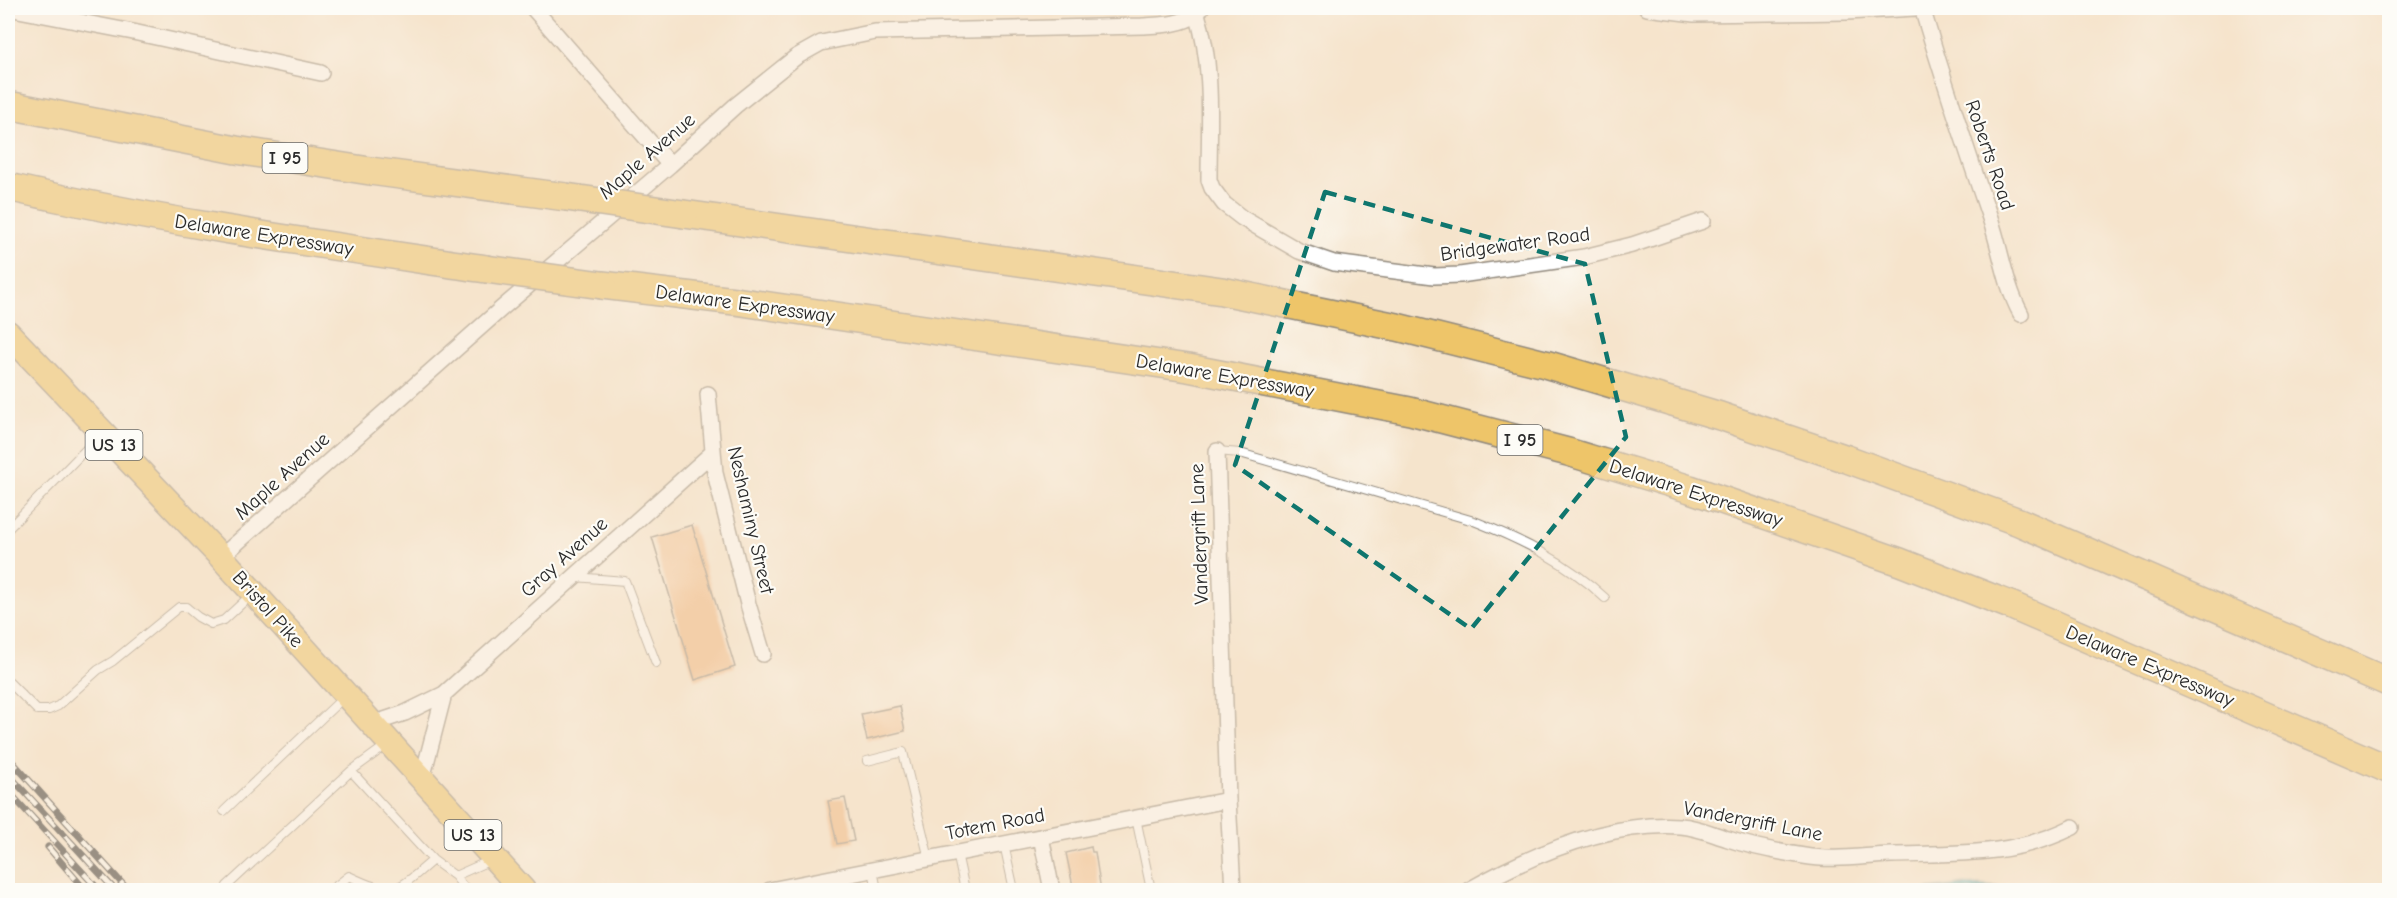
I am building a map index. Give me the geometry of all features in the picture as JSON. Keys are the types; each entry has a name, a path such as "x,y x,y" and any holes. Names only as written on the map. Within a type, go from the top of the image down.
{"highway":[{"name":"I 95","path":"8,105 236,150 393,175 566,197 1222,291 1385,324 1545,364 1720,416 1847,459 2019,522 2390,683"},
{"name":"Delaware Expressway","path":"8,187 92,206 218,229 1188,368 1410,411 1568,452 1690,489 1900,562 2010,605 2390,770"}],"main road":[{"name":"Bristol Pike","path":"8,333 221,557 523,891"}],"street":[{"path":"8,8 134,32 321,73"},
{"path":"533,8 670,165"},
{"path":"1647,8 1694,14 1847,12 1915,8"},
{"name":"Roberts Road","path":"1922,8 1953,111 1991,221 2012,295 2021,314"},
{"name":"Maple Avenue","path":"221,557 501,309 771,76 820,43 875,33 1142,26 1190,19 1199,10"},
{"name":"Bridgewater Road","path":"1199,10 1208,67 1209,180 1212,189 1224,204 1242,218 1299,251 1334,263 1361,268 1434,276 1460,275 1584,257 1632,245 1703,220"},
{"name":"Neshaminy Street","path":"708,394 715,473 763,654"},
{"name":"Vandergrift Lane","path":"1217,452 1233,891"},
{"name":"Gray Avenue","path":"372,724 405,714 444,694 712,453"},
{"path":"422,779 444,694"},
{"name":"Totem Road","path":"770,891 1228,800"},
{"name":"Vandergrift Lane","path":"1469,891 1538,856 1580,840 1601,834 1656,826 1698,828 1728,839 1806,856 1843,859 1987,852 2049,839 2073,827"},
{"path":"1041,837 1052,891"}],"lane":[{"path":"8,529 102,432"},
{"name":"Vandergrift Lane","path":"1217,452 1240,453 1474,520 1510,535 1565,565 1605,598"},
{"path":"574,577 625,580 656,663"},
{"path":"8,681 37,710 49,710 58,706 98,670 113,661 179,607 186,607 211,624 224,620 253,592"},
{"path":"224,810 346,695"},
{"path":"227,886 351,771 389,743"},
{"path":"867,761 903,752 929,859"},
{"path":"351,771 433,860 455,876 466,891"},
{"path":"1136,818 1151,891"},
{"path":"1004,844 1014,891"},
{"path":"957,853 965,891"},
{"path":"455,876 494,859"},
{"path":"331,891 349,876 376,890 398,890 433,860"},
{"path":"873,870 877,891"}],"highlighted area":[{"path":"1325,192 1585,264 1626,437 1471,629 1235,465"}],"water":[{"path":"1964,885 2039,890 1923,890"}],"building":[{"path":"692,525 735,667 695,680 652,537"},
{"path":"900,706 905,731 867,740 861,714"},
{"path":"845,798 854,841 837,844 828,801"},
{"path":"1091,847 1092,852 1095,852 1101,891 1074,891 1066,853"}],"railway":[{"path":"8,757 128,890"},
{"path":"8,774 115,890"},
{"path":"8,791 99,890"},
{"path":"48,847 85,890"}]}
